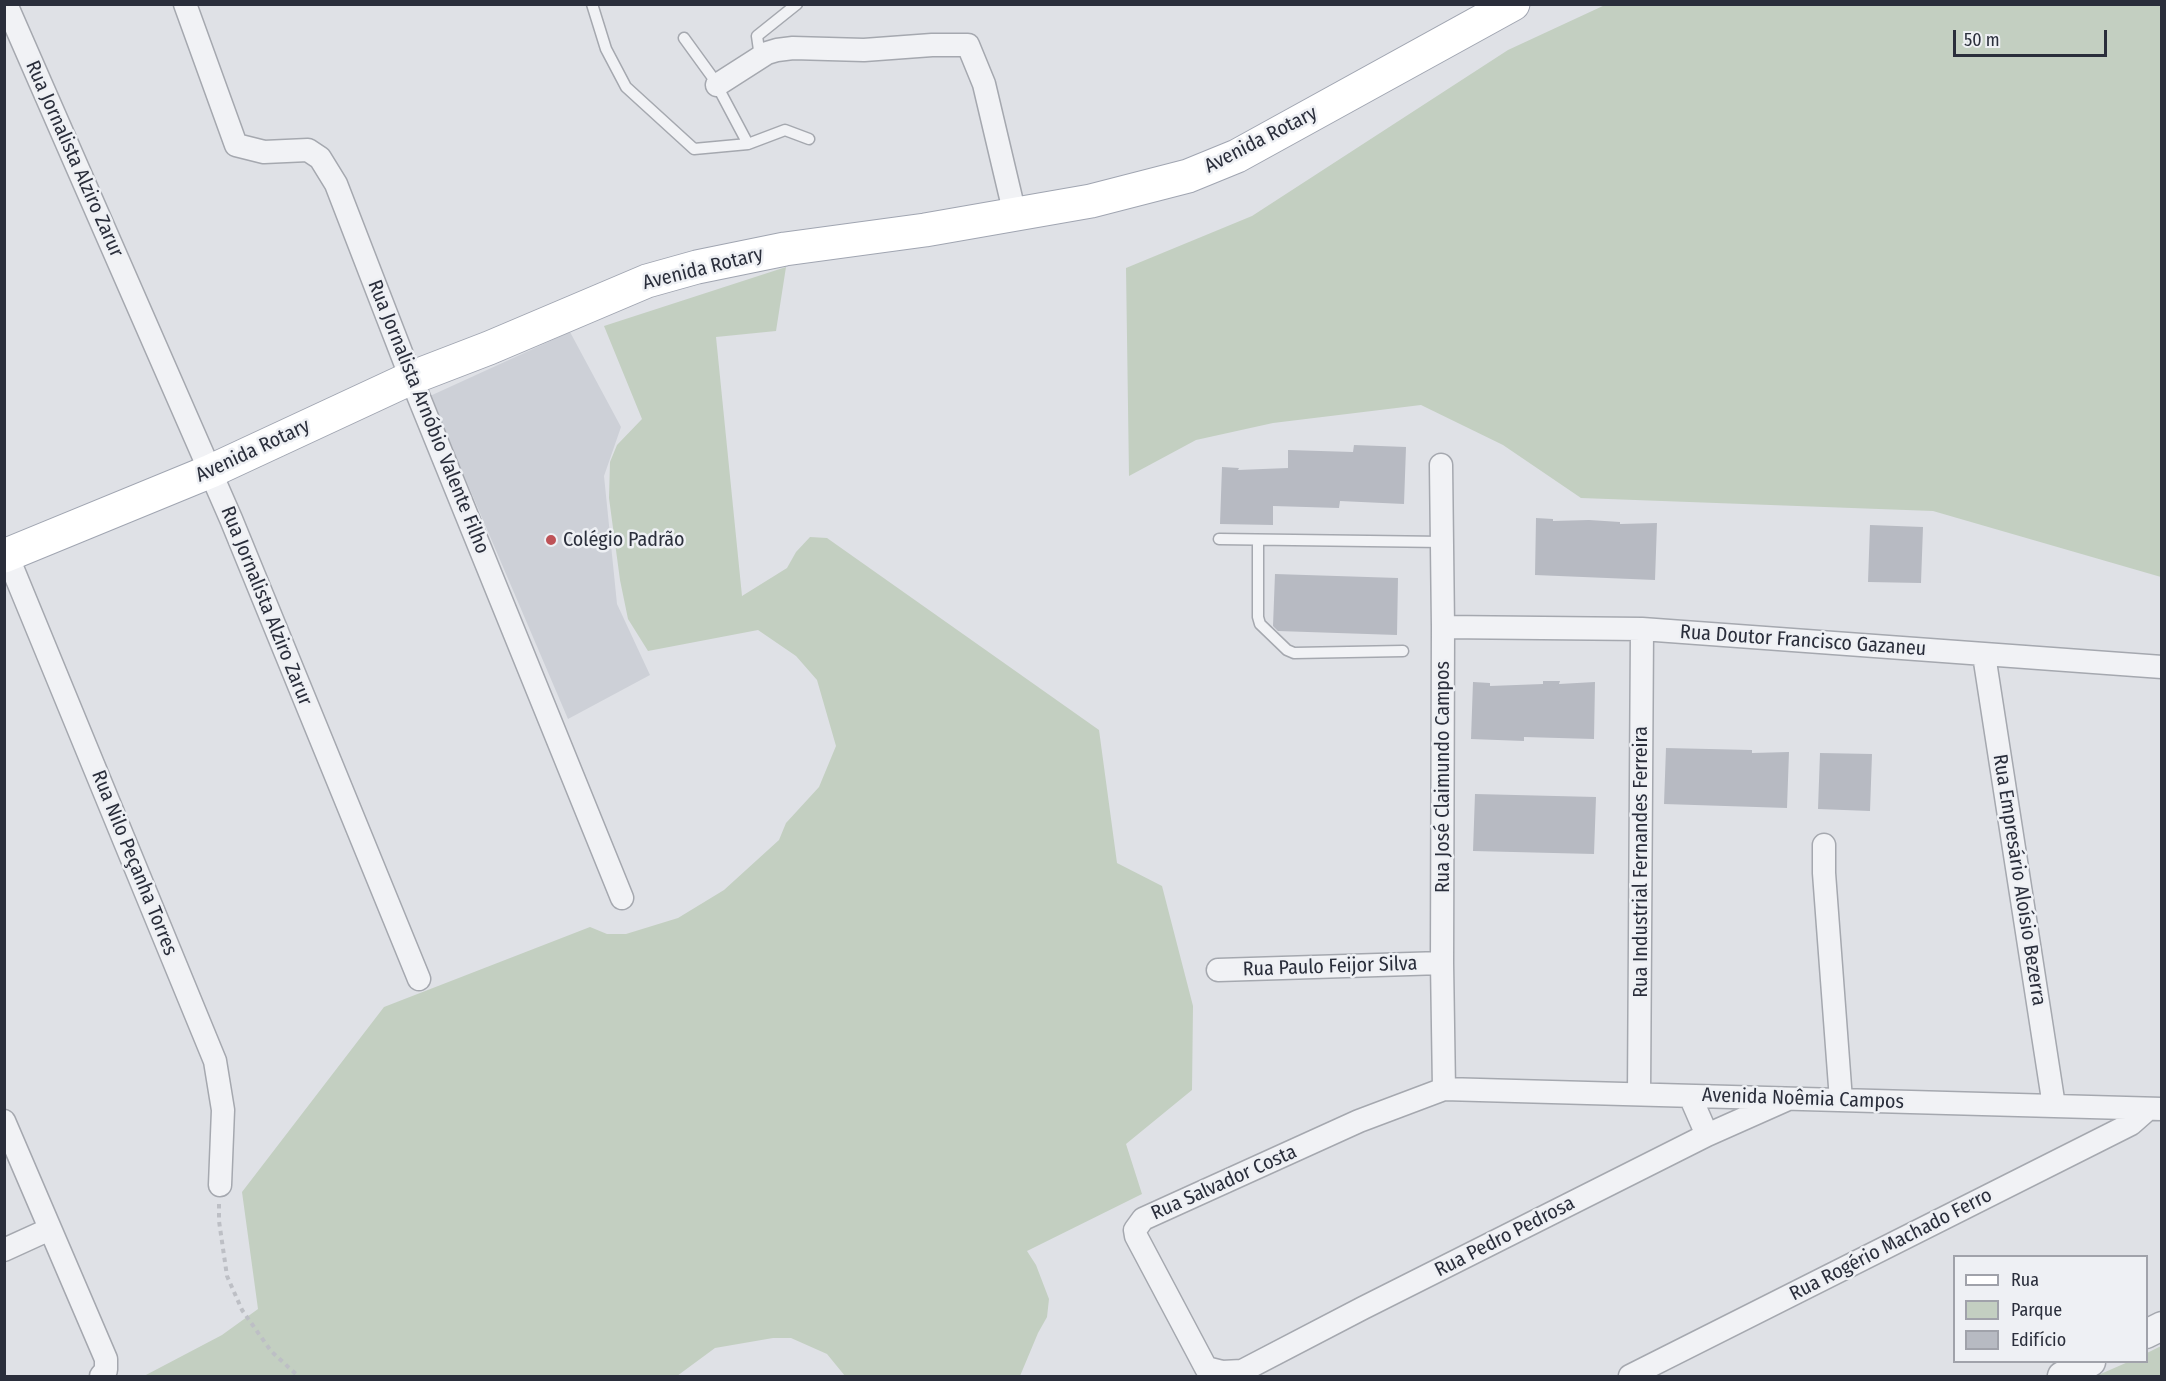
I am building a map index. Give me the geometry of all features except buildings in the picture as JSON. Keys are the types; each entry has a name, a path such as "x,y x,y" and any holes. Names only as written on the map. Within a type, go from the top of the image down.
{"main road":[{"path":"1419,55 1482,4"},
{"path":"1419,55 1513,4"},
{"name":"Avenida Rotary","path":"5,554 210,471 411,378 489,348 647,281 696,267 785,249 1015,215 1126,192 1188,176 1237,156 1419,55"}],"street":[{"name":"Rua Jornalista Alziro Zarur","path":"6,4 210,471 419,979"},
{"name":"Rua Jornalista Arnóbio Valente Filho","path":"186,5 236,145 264,152 308,150 320,158 336,184 411,378 622,898"},
{"path":"717,85 767,53 793,48 864,50 968,45 984,84 1015,215"},
{"name":"Rua José Claimundo Campos","path":"1441,465 1444,1089"},
{"name":"Rua Nilo Peçanha Torres","path":"5,554 215,1062 223,1110 220,1185"},
{"name":"Rua Doutor Francisco Gazaneu","path":"1443,627 1642,629 2162,667"},
{"name":"Rua Industrial Fernandes Ferreira","path":"1640,1094 1642,629"},
{"name":"Rua Empresário Aloísio Bezerra","path":"1984,655 2054,1106"},
{"path":"1824,845 1841,1100"},
{"name":"Rua Paulo Feijor Silva","path":"1218,970 1442,963"},
{"name":"Avenida Noêmia Campos","path":"1444,1089 2155,1109"},
{"name":"Rua Salvador Costa","path":"1222,1372 1206,1368 1136,1236 1138,1224 1143,1219 1359,1121 1444,1089"},
{"path":"1690,1096 1707,1135"},
{"name":"Rua Pedro Pedrosa","path":"1222,1372 1242,1371 1707,1135 1788,1099"},
{"name":"Rua Rogério Machado Ferro","path":"1630,1377 2130,1124 2155,1109"},
{"path":"4,1122 106,1359 103,1373"},
{"path":"4,1250 50,1229"},
{"path":"2148,1333 2162,1326"},
{"path":"2062,1377 2089,1363"}],"lane":[{"path":"592,4 606,49 626,87 694,149 748,144 785,130 809,139"},
{"path":"760,57 757,36 797,4"},
{"path":"684,38 717,85 748,144"},
{"path":"1219,539 1443,542"},
{"path":"1258,540 1258,617 1260,624 1287,650 1294,652 1403,651"}],"path":[{"path":"220,1185 219,1221 227,1276 242,1310 271,1351 298,1377"}],"shaded area":[{"name":"Colégio Padrão","path":"570,332 621,427 604,476 617,604 650,675 568,719 430,396"}],"green space":[{"path":"1605,5 2161,5 2161,577 1933,511 1581,498 1503,445 1421,405 1273,423 1196,440 1129,476 1126,268 1252,216 1508,50"},
{"path":"786,267 776,331 716,337 742,596 787,568 796,552 810,537 827,538 1099,730 1117,863 1162,886 1193,1006 1192,1090 1126,1144 1142,1194 1027,1251 1036,1265 1049,1299 1047,1317 1020,1376 845,1376 827,1354 791,1338 773,1338 715,1348 677,1376 144,1376 222,1335 258,1309 242,1192 384,1007 590,927 607,934 626,934 678,918 724,890 779,840 786,823 819,787 836,746 817,680 796,656 758,630 648,651 628,619 620,580 609,498 610,462 617,445 642,419 604,326"},
{"path":"2161,1346 2161,1376 2096,1376 2126,1363 2148,1363 2148,1352"}],"place":[{"name":"Colégio Padrão","path":"551,540"}]}
